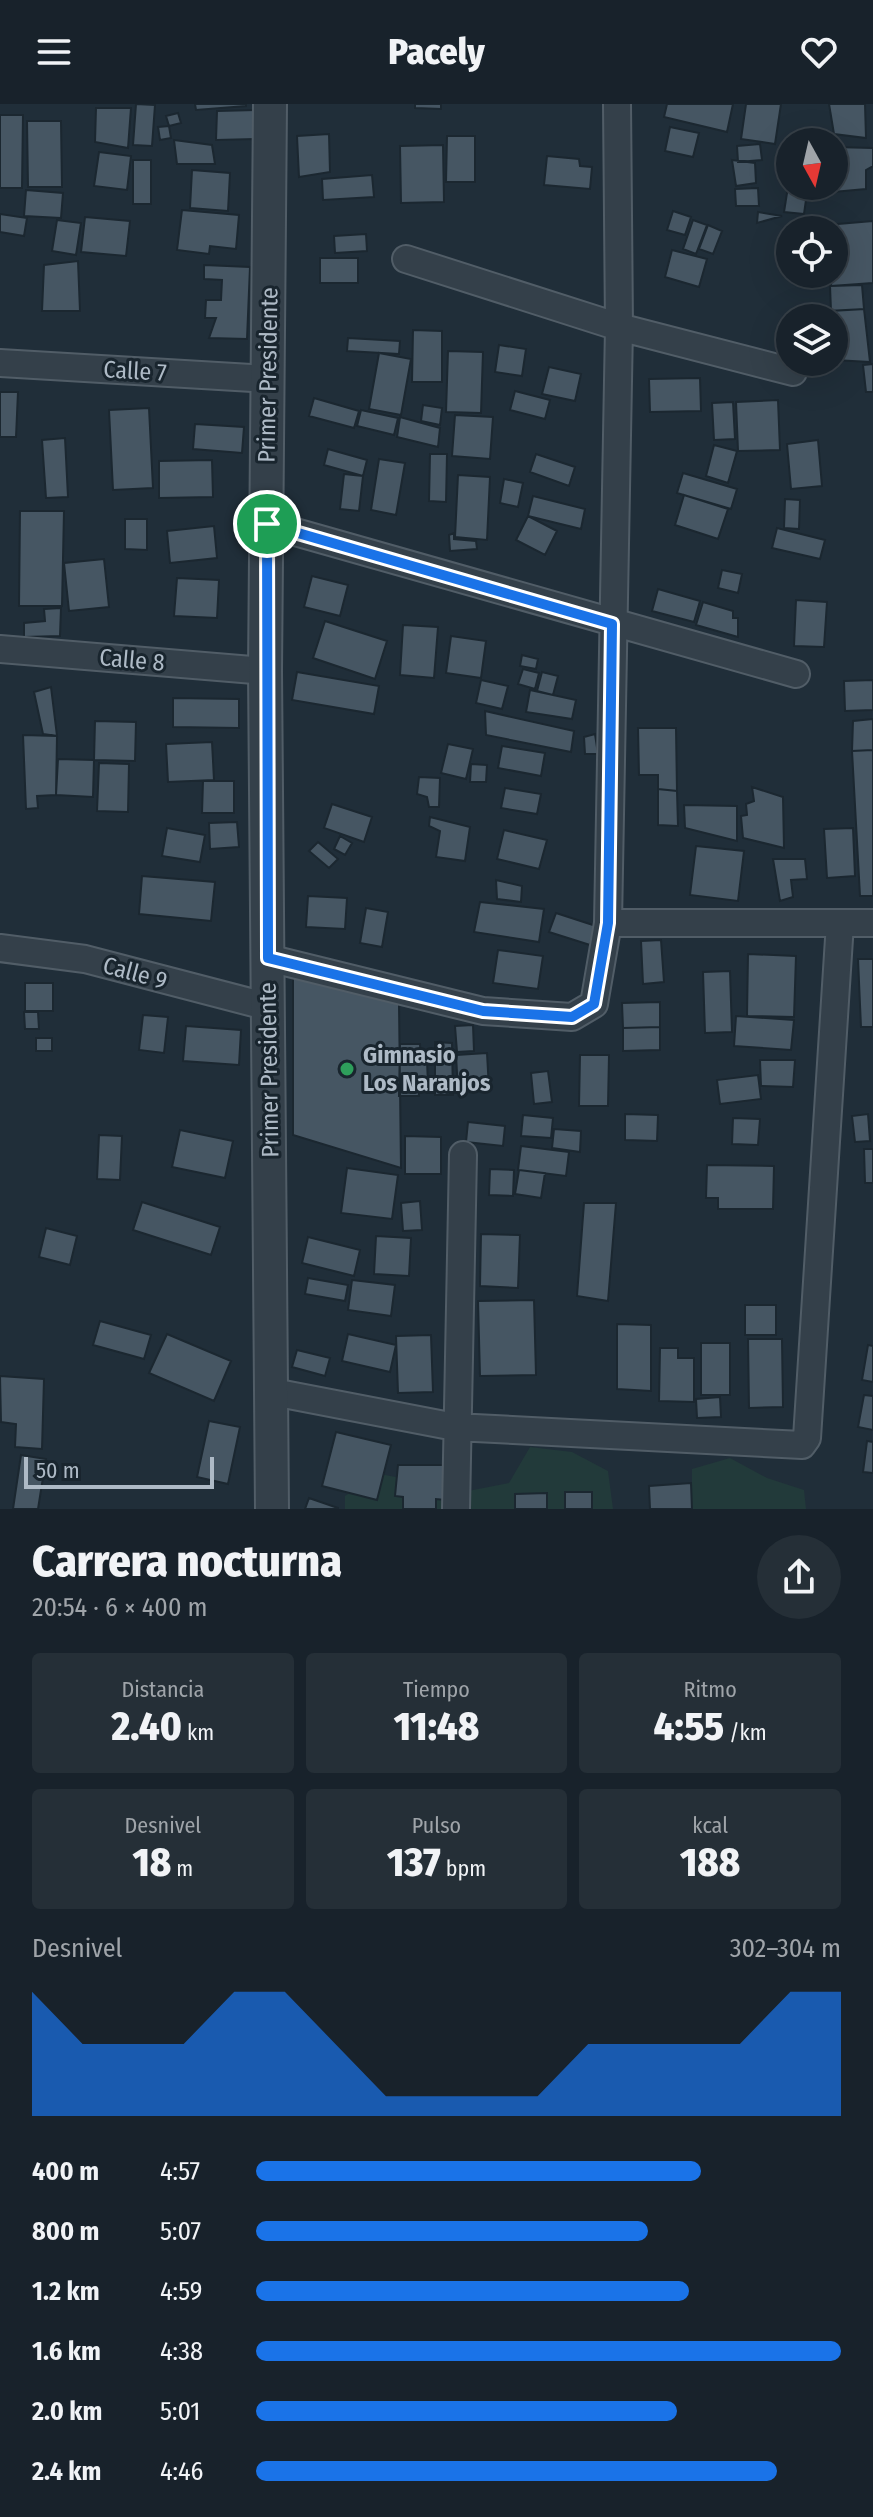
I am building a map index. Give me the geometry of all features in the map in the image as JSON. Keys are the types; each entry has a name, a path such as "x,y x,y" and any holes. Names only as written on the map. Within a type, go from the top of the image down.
{"street":[{"name":"Primer Presidente","path":"270,104 265,671 272,1509"},
{"path":"268,958 468,1008 572,1017 594,1004 608,923 619,327 617,104"},
{"path":"406,259 619,327 776,368"},
{"name":"Calle 7","path":"0,363 269,379"},
{"path":"267,524 796,674"},
{"name":"Calle 8","path":"0,649 265,671"},
{"path":"608,923 873,923"},
{"path":"273,1392 455,1427 793,1447 802,1445 807,1438 840,923"},
{"name":"Calle 9","path":"0,948 85,959 269,1007"},
{"path":"456,1509 455,1427 463,1155"}],"green space":[{"path":"530,1447 572,1452 608,1471 613,1509 345,1509 345,1496 380,1474 468,1491 509,1483"},
{"path":"730,1458 767,1478 804,1490 806,1509 692,1509 692,1469"}],"building":[{"path":"136,104 155,105 152,146 133,145"},
{"path":"195,104 246,104 246,106 196,110"},
{"path":"415,104 441,104 441,109 415,108"},
{"path":"667,104 733,104 727,132 664,117"},
{"path":"746,104 781,104 775,144 741,139"},
{"path":"829,104 865,104 866,138 848,136 848,128 833,128"},
{"path":"96,108 131,108 128,148 95,142"},
{"path":"260,110 259,139 216,140 217,111"},
{"path":"178,113 181,123 169,126 166,116"},
{"path":"0,115 23,115 22,188 0,188"},
{"path":"27,121 61,121 62,187 28,187"},
{"path":"169,126 171,138 160,140 158,127"},
{"path":"670,127 699,133 693,157 665,151"},
{"path":"329,134 330,172 299,177 297,136"},
{"path":"447,136 475,136 475,182 446,182"},
{"path":"174,140 212,145 215,164 177,164"},
{"path":"760,144 762,160 738,162 737,146"},
{"path":"443,145 444,202 401,203 400,146"},
{"path":"848,147 873,148 873,166 866,170 866,189 848,191"},
{"path":"99,152 131,156 127,190 94,186"},
{"path":"547,156 579,159 580,166 592,167 590,189 544,185"},
{"path":"133,160 151,160 151,204 133,204"},
{"path":"732,160 755,163 756,183 736,186"},
{"path":"192,170 230,173 228,211 190,208"},
{"path":"372,175 374,197 323,200 322,179"},
{"path":"758,188 759,206 736,206 735,189"},
{"path":"26,190 63,193 61,218 24,216"},
{"path":"786,200 806,200 804,214 784,212"},
{"path":"182,210 239,215 236,249 210,246 209,254 177,250"},
{"path":"673,211 691,217 685,235 667,230"},
{"path":"758,212 782,216 776,216 757,223"},
{"path":"0,214 27,218 24,236 0,232"},
{"path":"85,217 130,221 126,256 81,252"},
{"path":"57,220 81,223 76,255 52,251"},
{"path":"693,220 707,225 696,254 683,249"},
{"path":"873,221 873,283 848,285 848,223"},
{"path":"708,225 722,231 713,254 699,249"},
{"path":"366,234 367,251 335,253 334,236"},
{"path":"672,250 707,259 699,287 665,277"},
{"path":"320,258 358,258 358,283 320,283"},
{"path":"78,261 80,311 42,311 44,265"},
{"path":"204,265 250,267 247,339 209,338 216,318 205,318 206,300 221,300 222,280 204,279"},
{"path":"848,285 862,285 864,309 848,310 848,304 831,304 830,288 848,288"},
{"path":"864,309 870,362 848,361 848,310"},
{"path":"413,330 442,331 442,382 412,382"},
{"path":"348,338 400,341 399,354 347,351"},
{"path":"499,345 526,349 522,376 495,372"},
{"path":"448,351 483,352 481,413 446,412"},
{"path":"379,353 411,359 401,415 369,409"},
{"path":"873,364 873,392 866,392 863,365"},
{"path":"549,367 581,374 575,401 542,394"},
{"path":"700,378 701,411 650,412 649,379"},
{"path":"515,391 550,400 545,419 510,410"},
{"path":"0,392 18,392 16,437 0,437"},
{"path":"314,398 359,411 354,428 309,416"},
{"path":"778,400 780,450 738,451 736,402"},
{"path":"733,402 735,439 714,440 712,403"},
{"path":"423,405 442,408 440,425 421,421"},
{"path":"149,408 153,488 113,490 109,410"},
{"path":"361,410 398,418 394,435 357,426"},
{"path":"455,415 493,417 490,459 452,456"},
{"path":"400,417 440,428 438,447 397,437"},
{"path":"195,424 244,427 242,453 193,449"},
{"path":"65,438 68,497 46,498 42,440"},
{"path":"818,440 822,486 791,489 787,444"},
{"path":"714,445 737,451 728,483 706,476"},
{"path":"328,449 367,460 363,476 324,465"},
{"path":"430,454 447,454 446,502 429,501"},
{"path":"536,454 575,467 569,486 530,472"},
{"path":"379,459 405,463 396,515 371,510"},
{"path":"212,460 213,497 159,498 159,461"},
{"path":"683,473 737,489 731,509 677,493"},
{"path":"344,474 363,476 359,511 340,509"},
{"path":"458,475 490,477 487,540 455,537"},
{"path":"504,479 523,483 518,507 500,503"},
{"path":"684,495 728,509 718,539 675,525"},
{"path":"533,496 585,509 581,529 528,516"},
{"path":"785,499 800,500 799,529 784,528"},
{"path":"20,511 64,511 62,606 19,606"},
{"path":"528,516 557,531 545,555 516,540"},
{"path":"125,519 147,519 147,550 125,549"},
{"path":"214,526 217,558 170,563 167,531"},
{"path":"777,528 825,540 820,559 772,548"},
{"path":"454,533 454,539 476,541 477,549 450,551 449,535"},
{"path":"104,559 109,607 69,611 64,563"},
{"path":"722,570 742,574 738,593 718,588"},
{"path":"312,576 348,585 340,616 304,607"},
{"path":"177,578 219,580 217,618 174,616"},
{"path":"658,589 700,601 694,622 652,611"},
{"path":"796,600 827,602 824,647 794,646"},
{"path":"703,602 733,611 733,618 738,618 738,637 696,625"},
{"path":"61,608 60,636 24,637 24,623 45,621 44,609"},
{"path":"325,621 387,641 375,679 313,658"},
{"path":"403,625 438,627 434,678 400,675"},
{"path":"451,636 486,641 481,678 446,673"},
{"path":"522,655 538,659 536,669 520,666"},
{"path":"523,669 539,673 535,689 518,684"},
{"path":"297,672 379,686 374,714 292,700"},
{"path":"542,672 558,676 553,695 537,691"},
{"path":"481,680 508,686 502,709 476,703"},
{"path":"873,680 873,710 845,711 844,681"},
{"path":"51,687 57,736 43,734 34,692"},
{"path":"530,690 576,700 572,719 526,712"},
{"path":"173,698 239,699 239,728 173,727"},
{"path":"485,711 574,731 571,752 486,735"},
{"path":"873,719 873,750 852,751 853,721"},
{"path":"95,721 136,722 135,761 94,760"},
{"path":"638,728 676,728 677,791 658,789 658,775 639,775"},
{"path":"595,734 598,754 585,754 584,737"},
{"path":"23,735 57,736 56,795 37,796 38,808 26,809"},
{"path":"212,742 214,780 168,782 166,744"},
{"path":"448,744 473,749 466,779 441,773"},
{"path":"502,746 545,753 541,776 498,768"},
{"path":"873,750 873,896 860,896 852,751"},
{"path":"58,759 94,760 93,797 56,795"},
{"path":"99,763 129,764 128,812 97,811"},
{"path":"471,764 487,765 486,782 470,782"},
{"path":"419,777 440,778 439,807 429,807 427,797 417,794"},
{"path":"203,781 234,781 234,813 202,813"},
{"path":"752,787 783,797 784,848 743,838 741,816 747,815 746,804 754,801"},
{"path":"505,788 541,794 537,814 501,808"},
{"path":"658,789 677,791 678,826 658,825"},
{"path":"332,804 372,817 364,842 324,828"},
{"path":"684,805 737,806 737,841 685,828"},
{"path":"430,817 470,827 465,861 436,857 440,831 429,826"},
{"path":"237,822 239,847 210,849 209,823"},
{"path":"167,828 205,835 200,862 162,856"},
{"path":"853,828 855,876 827,878 824,829"},
{"path":"504,830 547,840 539,869 497,859"},
{"path":"340,836 352,843 345,855 334,849"},
{"path":"318,842 338,859 329,868 309,851"},
{"path":"696,846 744,851 738,901 690,895"},
{"path":"773,859 805,859 807,879 791,880 793,897 780,901"},
{"path":"142,876 215,882 211,921 139,914"},
{"path":"496,880 522,886 521,902 497,899"},
{"path":"308,896 347,898 345,929 306,927"},
{"path":"480,902 544,909 539,942 474,932"},
{"path":"366,908 388,912 382,947 360,943"},
{"path":"556,913 596,926 590,945 549,932"},
{"path":"661,940 664,982 643,984 641,941"},
{"path":"498,950 543,956 538,989 493,983"},
{"path":"748,954 796,956 794,1017 747,1016"},
{"path":"858,959 873,959 873,1027 861,1027"},
{"path":"730,971 732,1032 705,1033 703,972"},
{"name":"Gimnasio Los Naranjos","path":"293,976 399,1003 401,1168 293,1135"},
{"path":"25,983 53,983 53,1011 25,1011"},
{"path":"660,1002 660,1027 623,1028 622,1003"},
{"path":"24,1012 38,1012 39,1029 25,1029"},
{"path":"143,1015 168,1017 164,1053 139,1050"},
{"path":"736,1016 794,1020 791,1050 734,1046"},
{"path":"473,1025 474,1051 457,1052 455,1026"},
{"path":"186,1026 241,1030 239,1065 183,1061"},
{"path":"660,1027 660,1050 623,1051 623,1028"},
{"path":"36,1038 52,1038 52,1051 36,1051"},
{"path":"435,1042 452,1043 453,1095 435,1095"},
{"path":"400,1044 420,1044 421,1061 427,1061 428,1084 418,1084 419,1096 399,1096"},
{"path":"487,1053 489,1089 458,1091 456,1055"},
{"path":"580,1055 609,1055 608,1106 579,1106"},
{"path":"760,1060 795,1060 793,1087 761,1086"},
{"path":"548,1071 552,1102 534,1104 531,1073"},
{"path":"758,1075 761,1099 720,1104 717,1080"},
{"path":"625,1114 658,1115 657,1141 625,1140"},
{"path":"868,1114 870,1141 855,1142 852,1116"},
{"path":"523,1115 553,1118 551,1138 521,1136"},
{"path":"733,1118 760,1119 758,1145 732,1144"},
{"path":"468,1122 505,1126 503,1146 466,1142"},
{"path":"554,1129 581,1131 580,1152 552,1148"},
{"path":"180,1130 233,1141 225,1178 172,1167"},
{"path":"99,1135 122,1136 120,1180 97,1179"},
{"path":"405,1136 441,1137 441,1174 405,1174"},
{"path":"521,1146 569,1152 566,1176 518,1170"},
{"path":"864,1149 873,1149 873,1183 865,1183"},
{"path":"707,1165 774,1166 773,1209 718,1209 718,1198 706,1198"},
{"path":"347,1168 398,1175 392,1219 341,1213"},
{"path":"490,1169 514,1170 513,1196 489,1195"},
{"path":"519,1170 545,1173 541,1198 515,1194"},
{"path":"420,1201 422,1230 403,1231 401,1203"},
{"path":"142,1202 220,1227 211,1255 133,1230"},
{"path":"584,1203 616,1203 608,1301 577,1296"},
{"path":"46,1228 77,1236 70,1265 39,1257"},
{"path":"481,1234 520,1235 518,1288 480,1286"},
{"path":"376,1236 411,1238 409,1276 374,1274"},
{"path":"308,1237 360,1250 354,1276 302,1263"},
{"path":"308,1278 348,1285 345,1301 305,1294"},
{"path":"352,1280 395,1285 391,1316 348,1310"},
{"path":"534,1300 536,1375 480,1376 478,1301"},
{"path":"745,1305 776,1305 776,1335 745,1335"},
{"path":"100,1321 151,1335 144,1359 93,1345"},
{"path":"617,1324 651,1325 651,1391 617,1389"},
{"path":"167,1334 231,1361 214,1401 149,1373"},
{"path":"348,1334 396,1345 390,1372 342,1361"},
{"path":"431,1335 433,1392 398,1393 396,1336"},
{"path":"748,1339 782,1339 783,1407 749,1408"},
{"path":"701,1343 730,1343 730,1395 701,1395"},
{"path":"868,1345 873,1346 873,1382 862,1380"},
{"path":"660,1348 678,1348 678,1358 694,1358 694,1402 659,1401"},
{"path":"297,1350 330,1358 325,1376 292,1367"},
{"path":"0,1376 44,1379 42,1449 15,1447 16,1424 1,1422"},
{"path":"864,1395 873,1396 873,1430 858,1427"},
{"path":"720,1397 721,1417 697,1418 696,1399"},
{"path":"209,1421 240,1427 228,1484 197,1477"},
{"path":"336,1432 391,1445 377,1500 322,1486"},
{"path":"867,1441 873,1442 873,1473 863,1472"},
{"path":"21,1455 46,1459 38,1509 13,1509"},
{"path":"398,1465 446,1465 446,1500 436,1499 436,1509 403,1509 403,1497 395,1496"},
{"path":"691,1483 692,1509 650,1509 649,1486"},
{"path":"565,1492 592,1492 592,1509 565,1509"},
{"path":"547,1493 547,1509 515,1509 515,1494"},
{"path":"309,1498 338,1508 338,1509 305,1509"}],"place":[{"name":"Gimnasio Los Naranjos","path":"347,1069"}],"route":[{"path":"267,524 612,624 608,923 594,1004 582,1013 572,1017 483,1011 268,958 267,524"}]}
